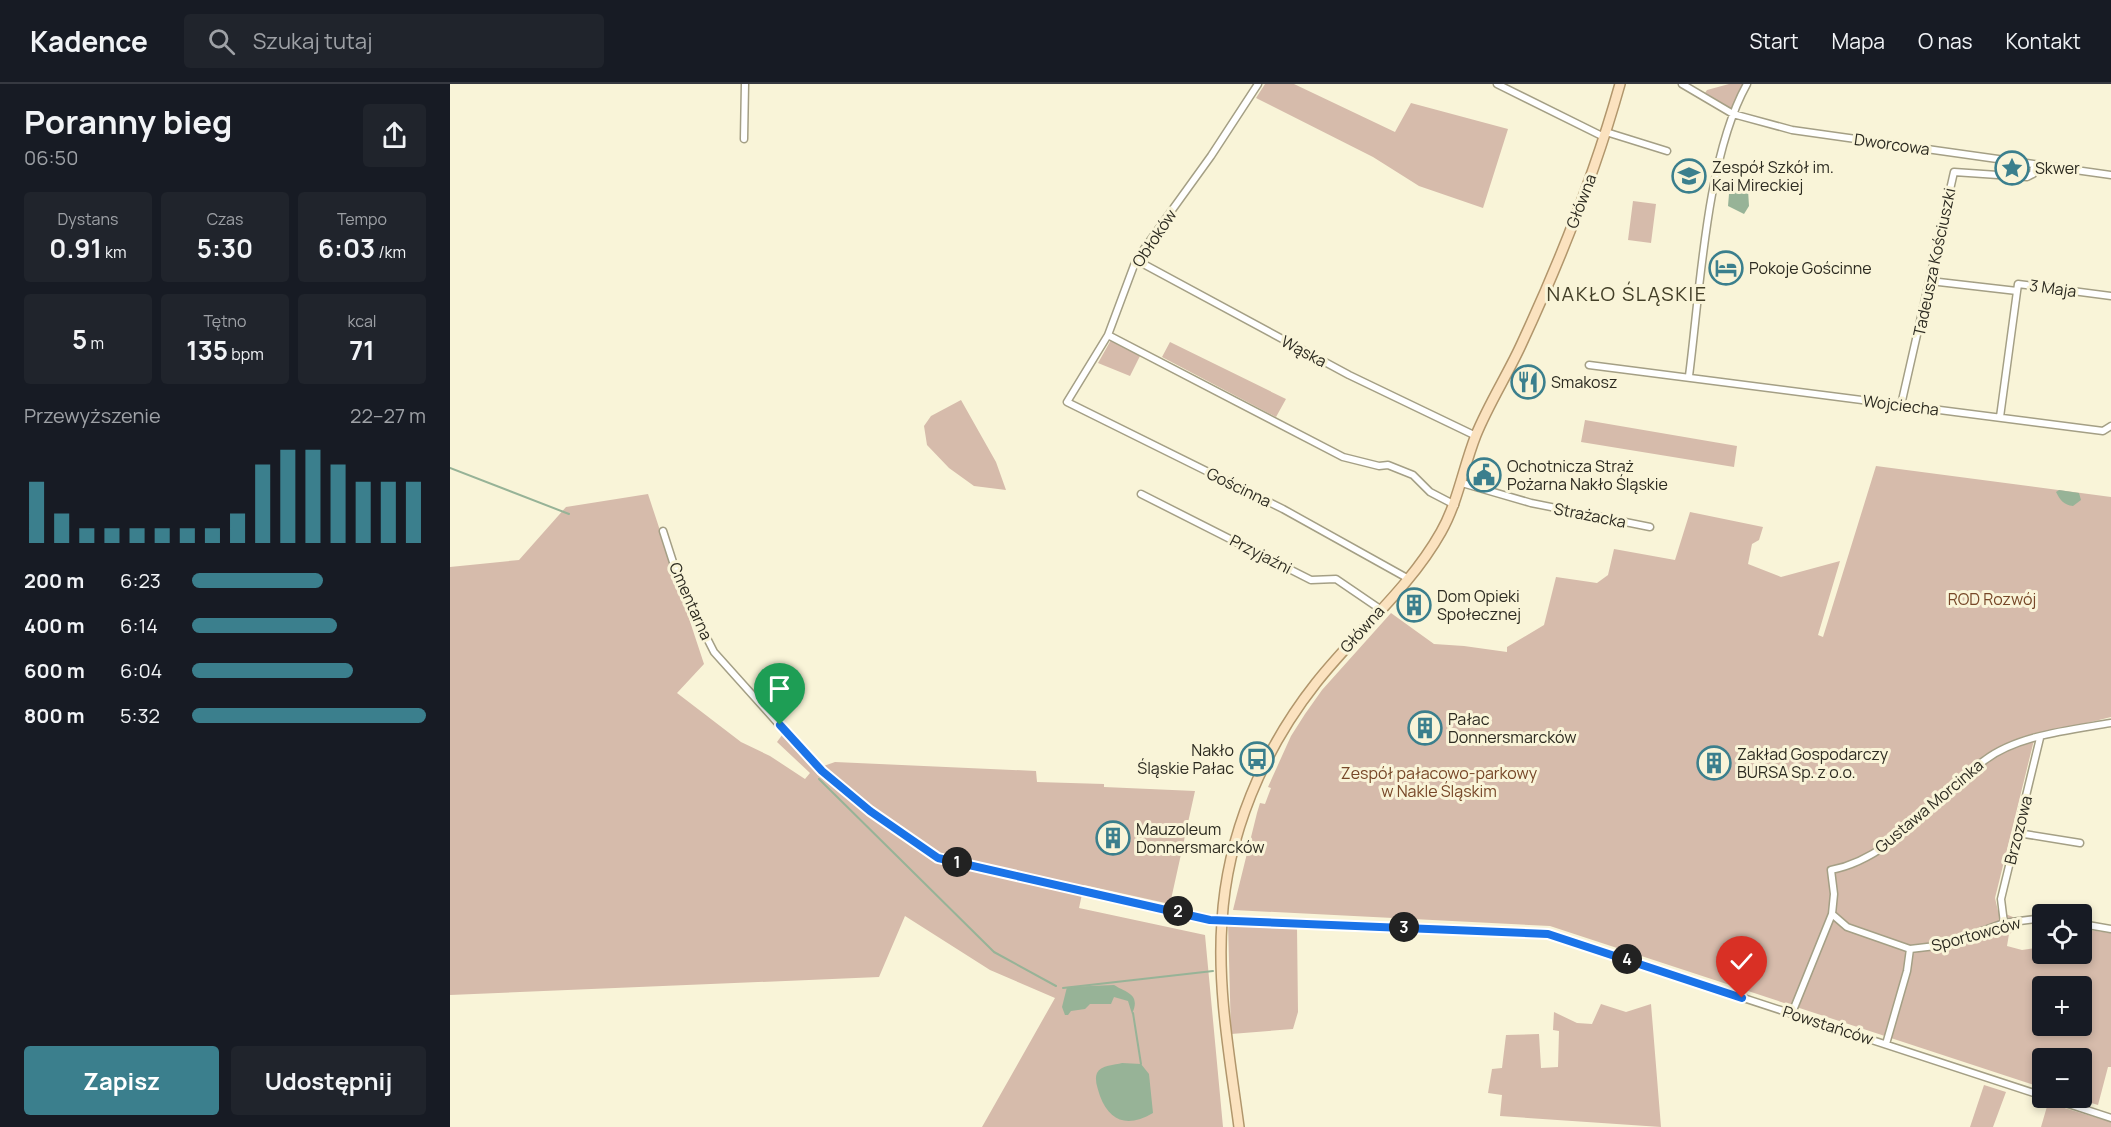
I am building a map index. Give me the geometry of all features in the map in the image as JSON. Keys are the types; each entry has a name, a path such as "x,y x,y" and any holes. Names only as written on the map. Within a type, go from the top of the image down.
{"main road":[{"name":"Główna","path":"1239,1127 1222,985 1222,920 1238,836 1252,795 1273,749 1309,692 1430,550 1455,506 1476,436 1549,285 1605,134 1620,84"}],"street":[{"path":"744,139 745,84"},
{"name":"Obłoków","path":"1067,402 1108,334 1136,260 1211,156 1258,84"},
{"path":"1497,84 1605,134 1667,152"},
{"path":"1685,85 1698,84"},
{"path":"1689,376 1712,199 1733,114 1747,84"},
{"name":"Dworcowa","path":"1685,85 1733,114 1792,130 2111,175"},
{"name":"Tadeusza Kościuszki","path":"1901,405 1954,172 2027,177 2033,174 2034,165"},
{"name":"Wąska","path":"1136,260 1349,375 1476,436"},
{"name":"3 Maja","path":"1930,281 2017,291 2018,284 2111,296"},
{"path":"2000,417 2017,291"},
{"path":"1108,334 1343,457 1379,466 1388,465 1413,475 1430,492 1455,506"},
{"name":"Wojciecha","path":"1589,364 2103,431 2107,431 2111,426"},
{"name":"Gościnna","path":"1067,402 1283,509 1407,578"},
{"name":"Strażacka","path":"1462,483 1531,503 1650,527"},
{"name":"Przyjaźni","path":"1141,494 1311,579 1336,579 1380,609"},
{"name":"Cmentarna","path":"663,531 681,587 714,652 818,768 870,811 914,843 938,858 1210,920 1222,920"},
{"name":"Gustawa Morcinka","path":"1832,914 1834,894 1831,870 1857,864 1881,848 1986,759 2009,746 2111,723"},
{"name":"Brzozowa","path":"2004,923 2001,899 2040,738"},
{"path":"2018,833 2080,843"},
{"path":"1792,1013 1832,914 1847,927 1910,949 1907,971 1886,1044"},
{"name":"Sportowców","path":"1910,949 1944,945 2004,923 2032,919"},
{"name":"Powstańców","path":"1222,920 1548,934 2032,1092"},
{"path":"2092,926 2111,929"},
{"path":"2080,1108 2111,1118"}],"green space":[{"path":"1265,84 1294,84 1395,132 1411,103 1508,129 1483,208 1419,186 1373,157 1256,98"},
{"path":"1729,84 1744,84 1732,109 1705,93 1707,90"},
{"path":"1633,201 1656,204 1651,243 1628,240"},
{"path":"1111,340 1140,356 1130,376 1098,363"},
{"path":"1170,342 1286,399 1276,417 1162,357"},
{"path":"961,400 996,462 1006,490 974,486 949,468 927,445 924,426 931,416"},
{"path":"1585,420 1737,446 1734,467 1581,442"},
{"path":"1876,466 2111,497 2111,717 2035,736 1995,898 1998,911 2013,917 2015,931 2009,934 2007,946 2022,950 2032,949 2032,964 2092,964 2092,930 2111,933 2111,1067 2108,1067 2098,1105 2092,1103 2092,1048 2032,1048 2032,1084 1550,926 1233,910 1260,803 1265,804 1271,788 1268,787 1291,736 1322,690 1391,613 1434,644 1507,652 1507,647 1544,625 1556,577 1597,583 1608,575 1614,549 1675,560 1690,512 1763,527 1759,540 1752,544 1748,564 1781,577 1840,561 1818,635 1823,637"},
{"path":"648,494 704,664 677,693 741,742 770,756 805,779 810,773 777,742 785,731 818,768 835,762 1036,771 1037,782 1104,784 1104,787 1195,791 1170,904 1084,885 1079,908 1205,935 1223,1127 982,1127 1055,998 990,970 905,916 879,977 450,995 450,567 519,560 566,507"},
{"path":"1228,923 1297,927 1298,1012 1293,1029 1231,1034"},
{"path":"1601,1004 1626,1012 1651,1004 1661,1127 1500,1116 1502,1095 1488,1093 1492,1069 1502,1068 1506,1035 1539,1034 1541,1068 1558,1067 1559,1031 1553,1030 1554,1012 1577,1023 1592,1024"},
{"path":"1984,1085 2006,1092 1993,1127 1970,1127"},
{"path":"2047,1108 2065,1108 2111,1122 2111,1127 2041,1127"}],"shaded area":[{"path":"1738,188 1748,190 1749,206 1744,214 1728,206 1729,194 1734,194"},
{"path":"2059,490 2079,493 2081,500 2073,506 2067,505 2056,492"},
{"path":"1114,985 1134,998 1132,1014 1128,1001 1114,997 1111,1004 1090,1004 1085,1009 1071,1011 1065,1015 1062,1007 1067,987"},
{"path":"1122,1063 1141,1064 1149,1074 1153,1113 1136,1120 1121,1120 1109,1112 1104,1105 1097,1084 1097,1073 1105,1067"}],"waterway":[{"path":"450,468 569,514"},
{"path":"819,779 994,952 1056,986"},
{"path":"1063,988 1213,971"},
{"path":"1133,1013 1141,1064"}],"place":[{"name":"Skwer","path":"2012,168"},
{"name":"Zespół Szkół im. Kai Mireckiej","path":"1689,176"},
{"name":"Pokoje Gościnne","path":"1726,268"},
{"name":"Smakosz","path":"1528,382"},
{"name":"Ochotnicza Straż Pożarna Nakło Śląskie","path":"1484,475"},
{"name":"Dom Opieki Społecznej","path":"1414,605"},
{"name":"Pałac Donnersmarcków","path":"1425,728"},
{"name":"Nakło Śląskie Pałac","path":"1257,759"},
{"name":"Zakład Gospodarczy BURSA Sp. z o.o.","path":"1714,763"},
{"name":"Mauzoleum Donnersmarcków","path":"1113,838"}],"district":[{"name":"NAKŁO ŚLĄSKIE","path":"1627,294"}],"route":[{"path":"780,725 818,768 870,811 938,858 1162,907 1210,920 1500,930 1548,934 1592,946 1742,998"}],"park label":[{"name":"ROD Rozwój","path":"1992,599"},
{"name":"Zespół pałacowo-parkowy w Nakle Śląskim","path":"1439,782"}]}
